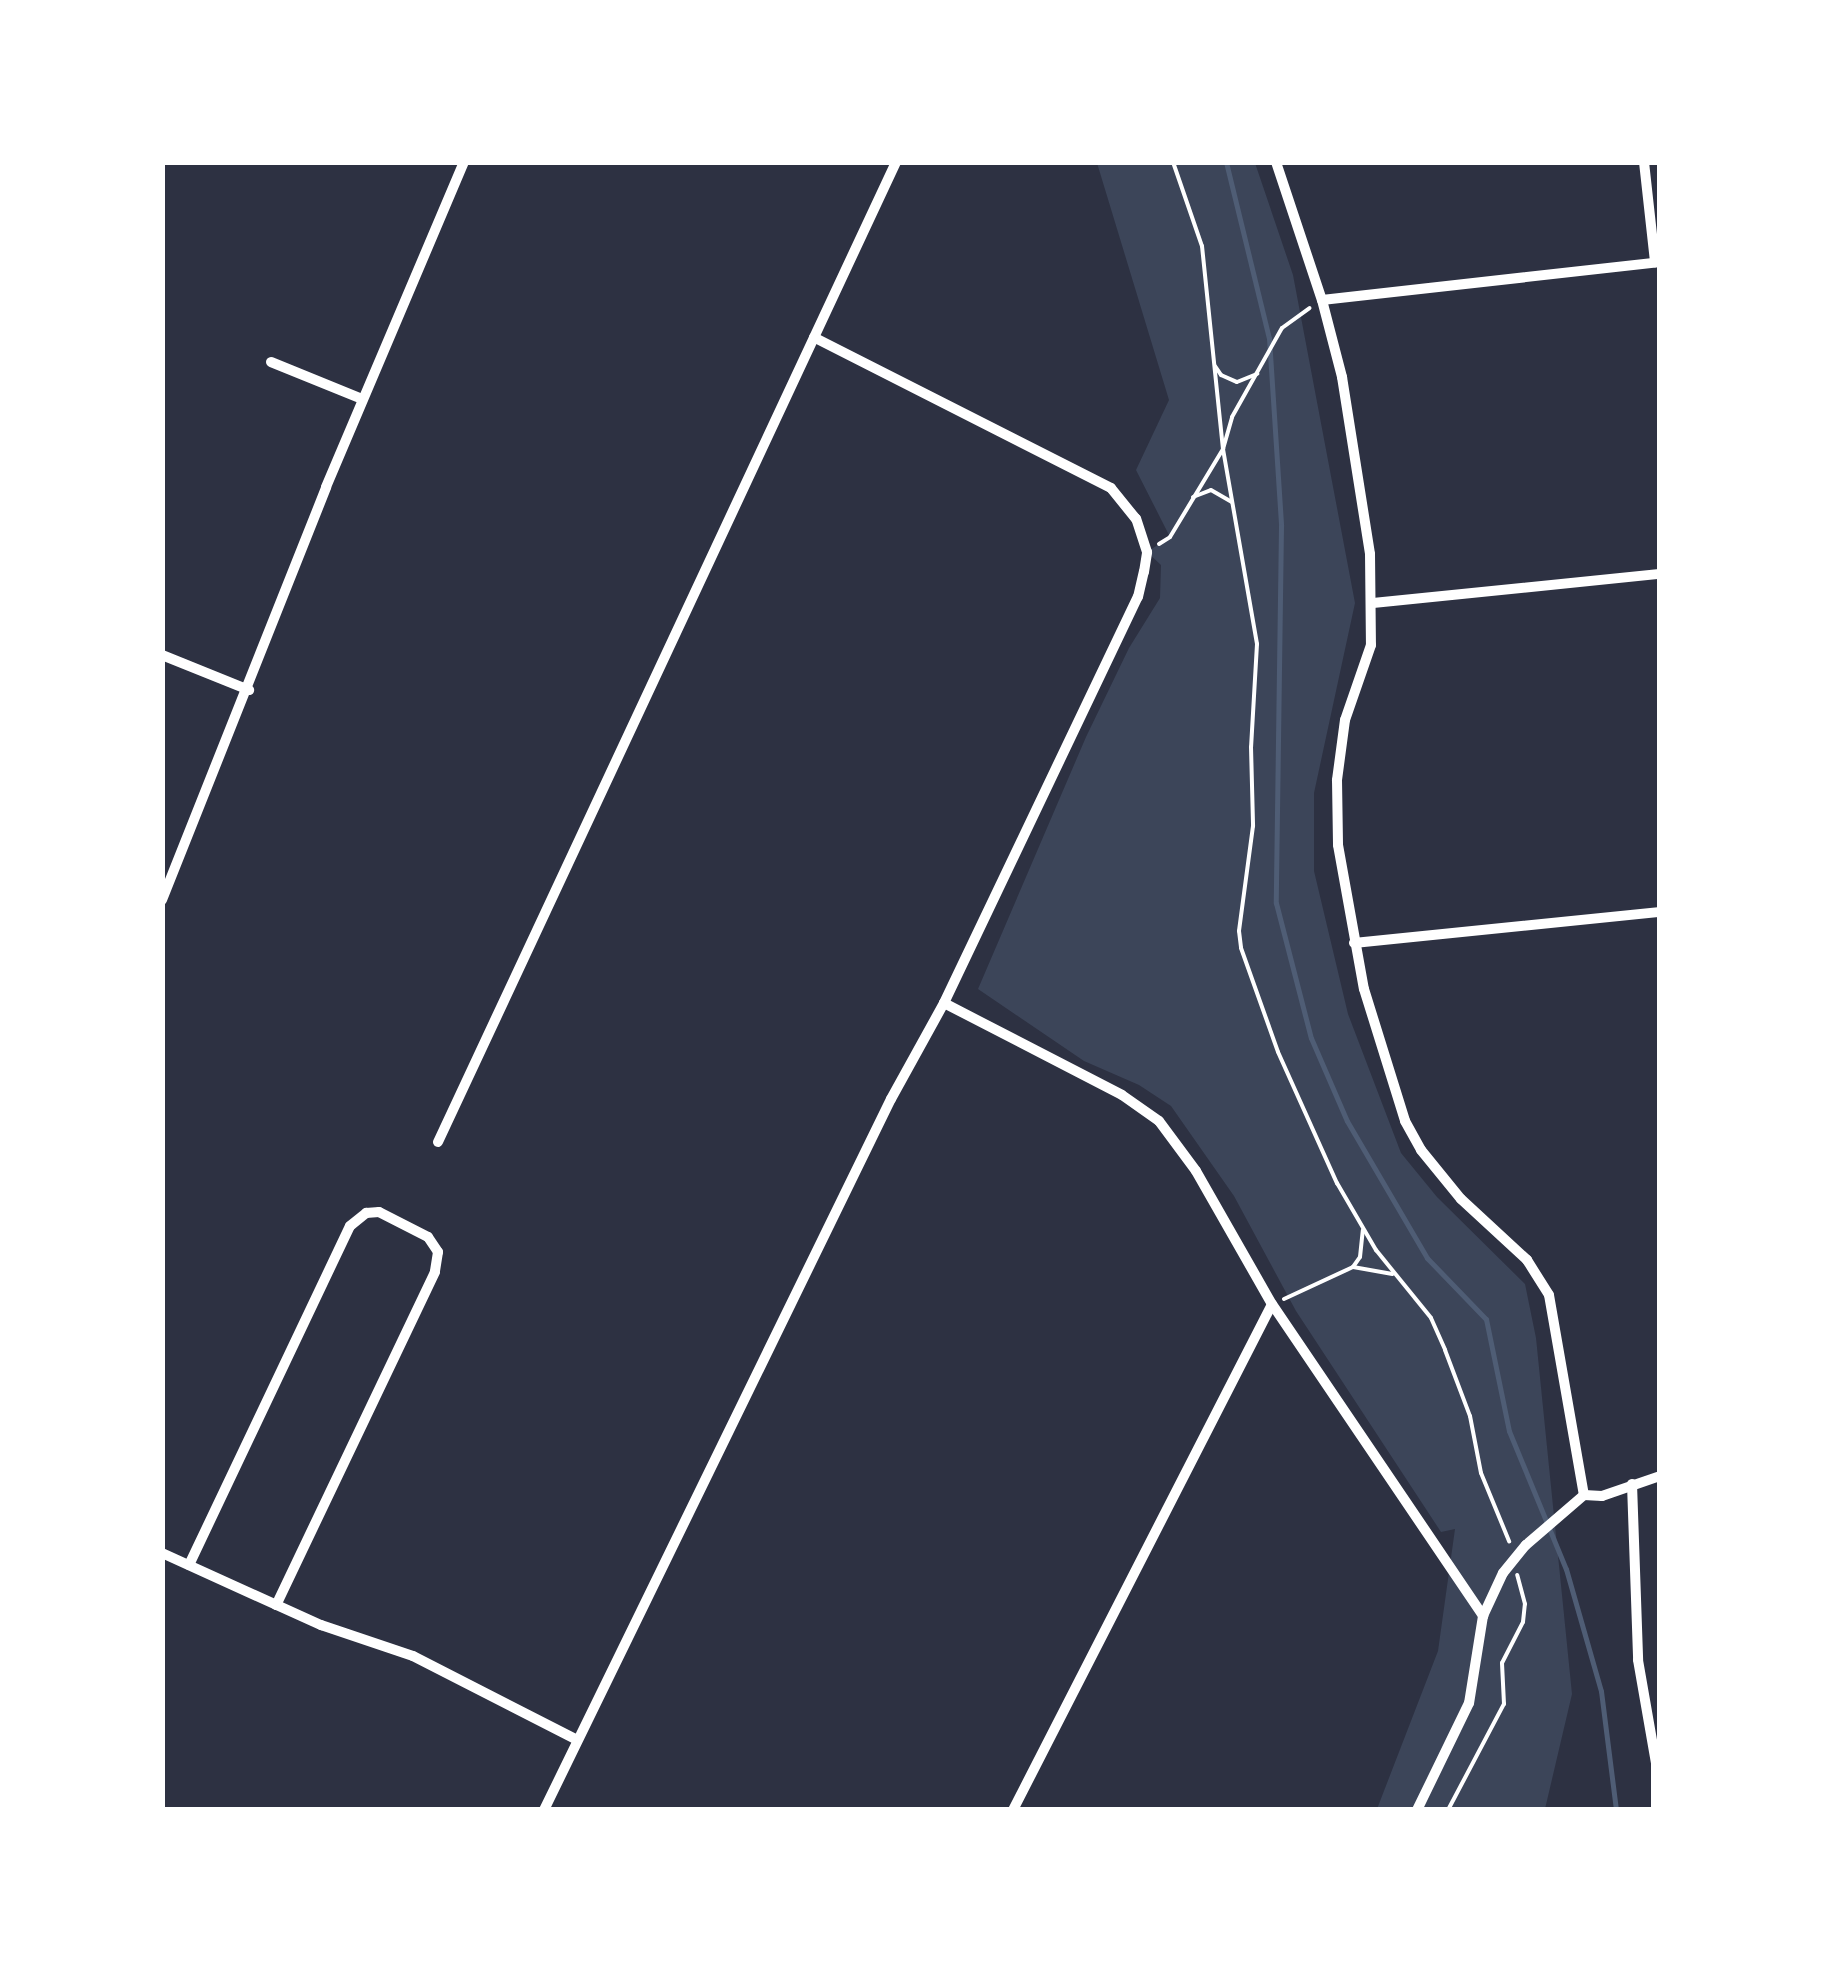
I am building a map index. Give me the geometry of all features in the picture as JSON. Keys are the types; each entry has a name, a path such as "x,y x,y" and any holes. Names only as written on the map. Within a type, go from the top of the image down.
{"street":[{"path":"162,900 362,400 464,162"},
{"path":"438,1142 896,162"},
{"path":"1276,162 1322,300 1358,464 1373,603 1371,645 1345,720 1338,780 1338,845 1354,943 1384,1060 1421,1150 1461,1199 1526,1260 1549,1295 1584,1495"},
{"path":"1322,300 1657,262 1644,162"},
{"path":"544,1810 891,1099 944,1003 1138,596 1147,552 1136,519 1111,488 814,337"},
{"path":"271,362 362,400"},
{"path":"1373,603 1660,574"},
{"path":"162,656 249,690"},
{"path":"1354,943 1660,912"},
{"path":"944,1003 1122,1095 1159,1121 1196,1171 1272,1304 1483,1616"},
{"path":"189,1565 350,1226 366,1213 379,1212 428,1237 438,1252 434,1272 276,1605"},
{"path":"1013,1810 1272,1304"},
{"path":"1417,1810 1469,1703 1483,1616 1513,1560 1584,1495 1602,1496 1660,1476"},
{"path":"1632,1484 1638,1660 1656,1763 1656,1810"},
{"path":"162,1553 276,1605 412,1656 577,1740"}],"path":[{"path":"1173,162 1202,246 1224,449 1257,644 1251,748 1253,826 1239,931 1241,948 1288,1078 1363,1228 1431,1318 1462,1390 1482,1473 1509,1541"},
{"path":"1147,552 1170,537 1189,500 1224,449 1232,418 1282,328 1322,300"},
{"path":"1214,364 1221,376 1237,382 1257,374"},
{"path":"1189,500 1211,490 1233,502"},
{"path":"1352,1268 1360,1257 1363,1228"},
{"path":"1272,1304 1352,1268 1382,1269 1396,1276"},
{"path":"1448,1810 1504,1704 1502,1663 1523,1622 1525,1604 1513,1560"}],"shaded area":[{"path":"1097,163 1255,163 1293,275 1355,603 1314,793 1314,871 1348,1014 1401,1153 1437,1197 1525,1284 1536,1338 1572,1694 1545,1809 1377,1809 1438,1651 1455,1529 1441,1532 1296,1311 1234,1196 1171,1106 1139,1085 1084,1061 978,989 1086,737 1129,648 1160,598 1161,565 1147,552 1170,537 1136,470 1169,400"}],"waterway":[{"path":"1226,162 1269,338 1281,526 1276,903 1311,1038 1347,1121 1427,1258 1486,1319 1509,1431 1566,1569 1601,1691 1616,1810"}]}
